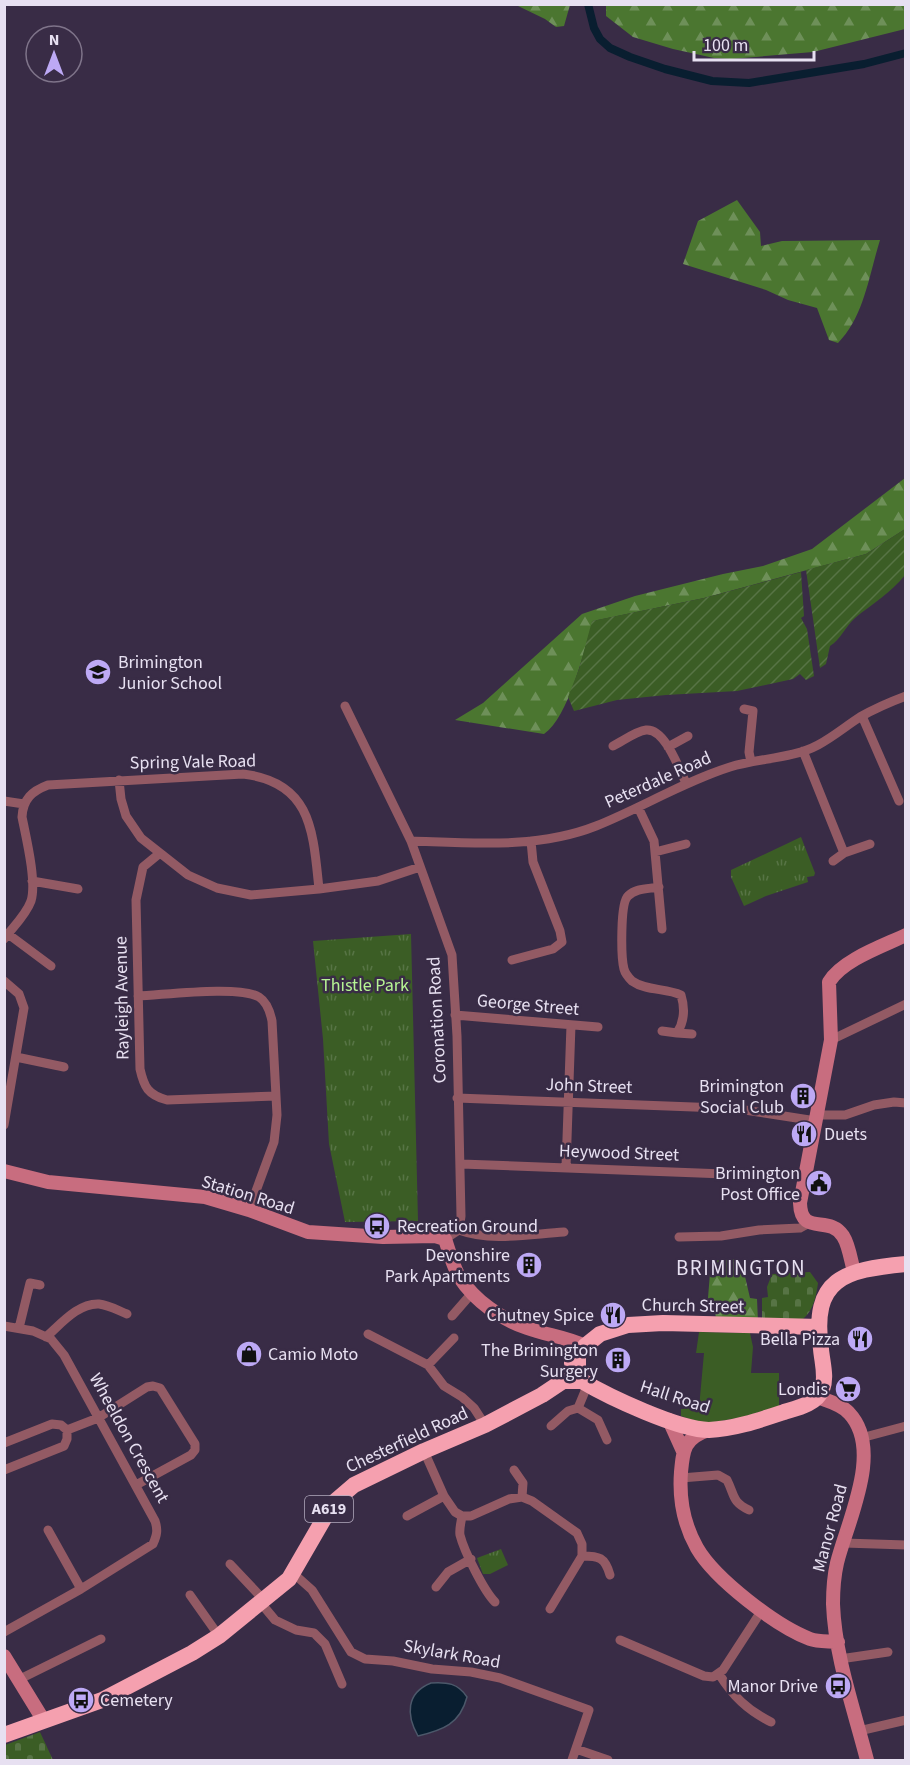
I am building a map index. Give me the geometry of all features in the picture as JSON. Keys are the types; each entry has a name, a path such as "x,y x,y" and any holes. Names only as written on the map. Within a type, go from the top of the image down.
{"highway":[{"path":"791,1327 808,1317 820,1305 835,1283 854,1272 906,1263"},
{"path":"817,1397 822,1389 824,1378 819,1327 820,1305"},
{"name":"Church Street","path":"556,1385 582,1350 606,1331 624,1326 647,1323 819,1327"},
{"path":"582,1350 578,1372 585,1382"},
{"name":"Chesterfield Road","path":"4,1735 102,1700 192,1653 219,1636 293,1573 333,1503 354,1485 485,1425 542,1395 556,1385 563,1382 585,1382"},
{"name":"Hall Road","path":"585,1382 669,1420 708,1430 763,1419 807,1404 817,1397"}],"street":[{"name":"Peterdale Road","path":"411,841 488,843 531,841 560,837 595,827 686,783 730,767 803,752 818,745 862,716 906,696"},
{"name":"Coronation Road","path":"345,706 411,841 452,955 460,1164 459,1230"},
{"path":"744,709 753,711 748,752 750,762"},
{"path":"862,716 900,801"},
{"path":"613,746 644,730 653,730 662,736 686,783"},
{"path":"668,747 688,736"},
{"path":"803,752 843,853"},
{"name":"Spring Vale Road","path":"26,800 37,789 48,785 243,774 261,776 279,784 292,794 303,809 310,823 314,841 319,889"},
{"path":"119,780 126,816 141,838 188,875 217,888 251,895 319,889 378,881 420,867"},
{"path":"4,801 26,800 22,817 32,881 32,898 28,908 6,937 51,966"},
{"path":"638,807 654,841 662,929"},
{"path":"512,960 553,949 561,942 561,931 533,862 531,841"},
{"path":"655,852 686,844"},
{"path":"832,861 843,853 870,844"},
{"name":"Rayleigh Avenue","path":"160,853 143,867 136,900 140,1069 143,1080 155,1097 167,1100 276,1096"},
{"path":"32,881 78,889"},
{"path":"659,887 637,890 626,897 621,911 624,970 631,980 681,996 684,1004 682,1025 677,1033"},
{"path":"809,1223 802,1216 800,1203 831,1040 829,982 833,975 843,967 906,935"},
{"path":"4,981 19,994 24,1008 16,1057 8,1080 4,1125"},
{"path":"138,996 247,993 260,998 269,1008 272,1021 277,1115 274,1142 249,1210"},
{"path":"831,1040 906,1004"},
{"name":"George Street","path":"455,1015 598,1027"},
{"path":"566,1167 571,1025"},
{"path":"662,1030 692,1034"},
{"path":"16,1057 64,1067"},
{"name":"John Street","path":"457,1098 720,1108"},
{"path":"745,1110 817,1118 845,1115 874,1105 906,1103"},
{"name":"Heywood Street","path":"460,1164 777,1176"},
{"name":"Station Road","path":"4,1171 48,1182 205,1197 249,1210 308,1232 350,1236 435,1236 445,1239"},
{"path":"679,1237 721,1236 759,1230 800,1228 809,1223 827,1224 843,1236 854,1272"},
{"path":"564,1232 487,1236 459,1230 445,1239 459,1277 472,1293 507,1320 582,1350"},
{"path":"19,1329 30,1283 40,1285"},
{"path":"452,1316 472,1293"},
{"path":"4,1326 33,1331 46,1337 79,1309 88,1305 101,1304 127,1314"},
{"path":"368,1334 428,1365 444,1386 474,1408 485,1425"},
{"name":"Wheeldon Crescent","path":"4,1632 81,1589 153,1544 157,1535 155,1521 64,1355 51,1339 46,1337"},
{"path":"428,1365 454,1338"},
{"path":"551,1426 563,1415 578,1408 585,1382"},
{"path":"67,1430 98,1418 147,1387 160,1388 195,1444 195,1450 191,1455 136,1485"},
{"name":"Manor Road","path":"817,1397 840,1406 850,1414 861,1438 864,1463 833,1584 835,1632 840,1659 867,1761"},
{"path":"578,1408 598,1420 608,1440"},
{"path":"669,1420 683,1451 681,1478 684,1513 696,1546 721,1577 762,1611 811,1640 838,1642"},
{"path":"4,1443 52,1424 61,1425 67,1430"},
{"path":"861,1438 906,1426"},
{"path":"4,1470 64,1446 67,1430"},
{"path":"683,1451 693,1437 708,1430"},
{"path":"424,1451 444,1496 455,1512 462,1516 471,1516 509,1499 522,1497 532,1501 577,1533 582,1544 582,1556 550,1610"},
{"path":"514,1470 523,1483 522,1497"},
{"path":"681,1478 718,1475 727,1480 734,1500 749,1510"},
{"path":"407,1516 444,1496"},
{"path":"462,1516 460,1533 487,1594 495,1602"},
{"path":"48,1530 81,1589"},
{"path":"844,1542 906,1545"},
{"path":"582,1556 597,1556 607,1564 610,1575"},
{"path":"436,1587 448,1572 471,1559"},
{"path":"230,1564 275,1620 296,1630 314,1633 326,1644 342,1684"},
{"name":"Skylark Road","path":"293,1573 312,1590 351,1652 364,1659 393,1661 500,1678 589,1710 572,1761"},
{"path":"190,1595 219,1636"},
{"path":"620,1640 704,1677 712,1677 718,1674 762,1611"},
{"path":"20,1679 101,1638"},
{"path":"840,1659 888,1652"},
{"path":"4,1656 44,1721"},
{"path":"718,1674 734,1697 752,1712 771,1722"},
{"path":"859,1731 906,1720"},
{"path":"576,1749 608,1761"}],"green space":[{"path":"516,5 570,5 564,26 556,27"},
{"path":"606,5 905,5 905,29 813,52 731,59 714,58 633,37 606,16"},
{"path":"737,200 760,232 761,246 782,241 880,240 860,308 847,333 838,343 829,340 817,308 683,264 698,221"},
{"path":"905,478 905,529 866,554 704,598 593,621 568,698 553,725 544,734 455,720 483,703 582,614 635,596 763,566 812,549"},
{"path":"905,529 905,575 888,593 855,618 830,646 826,664 820,668 806,570 866,554"},
{"path":"801,572 804,616 801,618 807,629 814,676 806,680 800,674 793,679 737,691 617,700 574,711 568,697 579,669 592,621 704,598"},
{"path":"801,837 815,873 814,876 807,877 808,882 744,906 731,877 731,870"},
{"name":"Thistle Park","path":"411,934 418,1221 345,1222 329,1144 323,1039 313,941"},
{"path":"737,1259 744,1272 750,1298 757,1299 758,1322 716,1320 715,1309 708,1298 711,1261"},
{"path":"810,1272 818,1283 814,1301 806,1316 792,1324 762,1322 762,1298 768,1297 767,1287 772,1274"},
{"path":"699,1332 750,1333 753,1347 751,1373 779,1373 779,1406 743,1417 704,1424 681,1416 681,1409 684,1409 685,1405 699,1408 704,1353 696,1353"},
{"path":"501,1549 508,1565 490,1574 483,1574 477,1558"},
{"path":"40,1732 53,1760 5,1760 5,1745"}],"water":[{"path":"431,1683 452,1684 467,1697 455,1720 443,1728 418,1736 411,1720 411,1705 417,1693"}],"waterway":[{"path":"588,4 594,28 600,39 610,48 665,69 712,81 749,83 864,64 906,53"}],"place":[{"name":"Brimington Junior School","path":"98,672"},
{"name":"Brimington Social Club","path":"803,1096"},
{"name":"Duets","path":"804,1134"},
{"name":"Brimington Post Office","path":"819,1183"},
{"name":"Recreation Ground","path":"377,1226"},
{"name":"Devonshire Park Apartments","path":"529,1265"},
{"name":"Chutney Spice","path":"613,1315"},
{"name":"Bella Pizza","path":"860,1339"},
{"name":"Camio Moto","path":"249,1354"},
{"name":"The Brimington Surgery","path":"618,1360"},
{"name":"Londis","path":"848,1389"},
{"name":"Manor Drive","path":"838,1686"},
{"name":"Cemetery","path":"81,1700"}],"district":[{"name":"BRIMINGTON","path":"741,1268"}]}
